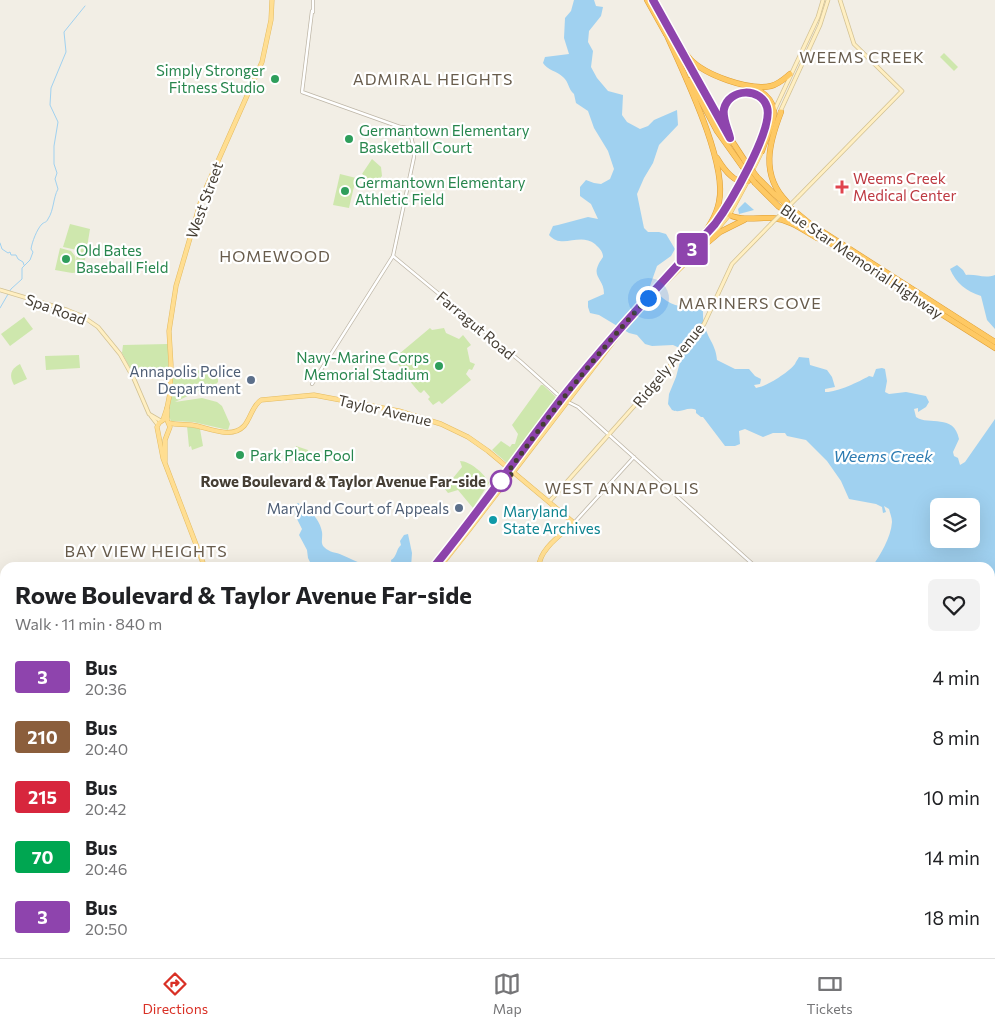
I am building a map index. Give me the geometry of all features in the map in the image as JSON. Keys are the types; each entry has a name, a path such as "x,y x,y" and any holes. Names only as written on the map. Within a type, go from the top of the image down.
{"highway":[{"path":"646,0 665,32 692,92 720,176 720,196 717,210 698,247"},
{"path":"654,0 689,58 715,76 763,87 772,86 790,74"},
{"name":"Blue Star Memorial Highway","path":"665,32 716,131 744,164 774,194 798,215 995,342"},
{"name":"Blue Star Memorial Highway","path":"672,32 744,164 755,182 778,206 848,255 995,348"},
{"path":"748,84 769,98 774,111 774,118 760,149"},
{"path":"730,138 724,114 726,103 730,98 739,93 754,94 764,101 768,113 760,149"},
{"path":"781,112 770,142 768,154 769,170 773,184 796,211 849,249"},
{"path":"708,137 722,165 729,174 741,182 748,181"},
{"path":"729,204 728,215 740,219 751,217 784,220 848,255"},
{"path":"698,247 731,226 751,217"}],"main road":[{"name":"West Street","path":"203,562 163,458 163,424 168,408 171,364 169,331 176,286 202,196 262,62 271,20 272,0"},
{"path":"774,111 818,17 823,0"},
{"path":"698,247 729,204 781,112 820,25 828,0"},
{"name":"Ridgely Avenue","path":"686,346 704,324 728,270 902,91 854,44 840,0"},
{"path":"443,562 564,400 618,333 728,215 748,181 760,149"},
{"name":"Spa Road","path":"0,290 82,316 98,327 120,354 134,380 148,414 163,424"},
{"name":"Ridgely Avenue","path":"549,502 683,351"},
{"name":"Taylor Avenue","path":"163,424 192,425 233,432 244,426 256,404 261,400 314,395 399,411 441,424 478,444 574,523"},
{"name":"West Street","path":"163,424 168,430 165,440 165,461"},
{"path":"163,424 162,433 178,424"},
{"path":"439,562 511,470"},
{"path":"563,514 569,522 566,530"},
{"path":"540,562 541,556 574,523"}],"street":[{"path":"312,384 393,256 414,156 409,128 400,127 302,92 314,0"},
{"name":"Farragut Road","path":"393,256 520,361 558,395"},
{"name":"Ridgely Avenue","path":"683,351 686,346"},
{"path":"564,400 578,407 751,562"},
{"path":"574,523 634,457"}],"green space":[{"path":"944,53 958,67 954,71 940,57"},
{"path":"372,159 381,167 382,176 375,184 362,174"},
{"name":"Germantown Elementary Athletic Field","path":"340,174 356,178 349,208 333,205"},
{"path":"70,224 90,229 83,272 72,273 55,270 60,248 71,251 75,256 76,262 77,250 63,247"},
{"path":"119,263 134,266 132,275 117,273"},
{"path":"24,317 33,329 10,346 1,334"},
{"name":"Navy-Marine Corps Memorial Stadium","path":"430,328 432,330 444,328 446,333 459,339 463,335 471,345 467,348 470,362 475,364 472,370 469,369 466,374 471,380 442,404 439,401 433,405 428,399 430,397 424,390 421,393 419,392 408,379 406,375 409,372 403,366 401,368 396,362 402,357 399,354"},
{"path":"168,344 169,377 136,379 122,353 123,345"},
{"path":"79,355 80,368 46,370 45,356"},
{"path":"20,364 27,379 14,385 11,373"},
{"path":"173,369 218,371 218,382 214,386 207,387 175,402 202,398 217,402 222,406 230,424 228,430 193,422 171,421 169,417"},
{"path":"541,385 557,398 557,402 512,461 507,463 492,450 501,441 510,447 512,444 515,444 518,434 512,425"},
{"path":"187,426 200,429 203,446 192,450 191,446 189,447"},
{"path":"296,446 308,450 306,463 295,458"},
{"path":"460,461 468,463 477,469 489,483 473,508 458,490 448,493 441,484 449,483 462,467"}],"water":[{"name":"Weems Creek","path":"574,0 594,0 596,6 603,7 601,16 589,31 588,42 593,51 591,67 608,91 623,95 622,115 627,122 640,129 648,126 654,120 677,110 678,125 659,145 653,163 637,194 644,228 648,232 666,234 675,249 671,256 657,266 650,286 671,303 703,311 705,326 717,360 735,369 749,369 755,376 761,379 760,384 754,385 756,388 783,375 795,364 799,357 809,358 810,365 827,370 832,377 835,387 825,389 825,392 841,389 869,376 873,377 876,369 885,369 887,381 885,392 889,394 906,392 926,396 929,402 926,407 918,412 918,408 914,409 916,417 928,421 947,423 956,431 959,439 953,452 954,456 958,458 960,465 965,462 995,419 995,562 875,562 890,534 892,522 889,509 884,506 886,512 883,513 882,507 876,504 849,499 841,481 827,461 806,440 787,436 785,433 773,433 763,437 745,429 739,431 740,444 725,446 703,417 696,413 696,410 675,411 668,404 669,394 681,358 686,351 673,345 652,346 645,344 637,335 629,333 599,315 590,313 588,301 604,294 597,273 603,257 602,251 589,241 559,241 549,235 553,226 588,217 598,219 591,204 580,196 580,187 586,180 601,184 610,179 614,169 608,151 594,128 588,111 576,103 574,94 565,79 543,63 545,57 569,54 564,38 565,18 571,11"},
{"path":"745,202 754,210 739,214 738,209"},
{"path":"957,265 966,275 987,277 995,275 995,329 987,320 981,296 962,286 952,274 950,269"},
{"path":"298,503 306,508 319,523 322,532 322,544 326,549 358,562 310,562 307,550 299,535 302,529 295,515 294,506"},
{"path":"408,534 412,553 411,562 391,562 401,545 400,541 404,535"}],"waterway":[{"path":"0,308 11,289 22,279 22,268 30,260 33,252 31,249 32,243 40,226 47,221 50,215 58,189 55,179 57,173 54,164 54,146 58,122 50,105 51,88 66,52 64,32 85,6"},
{"path":"0,243 2,249 8,253 10,252 11,255 16,255 24,265"}],"bus line":[{"name":"3","path":"438,562 596,357 715,224 729,204 758,147 768,118 767,107 764,101 754,94 744,92 730,98 724,108 724,114 730,138 653,0"}],"place":[{"name":"Simply Stronger Fitness Studio","path":"275,79"},
{"name":"Germantown Elementary Basketball Court","path":"349,139"},
{"name":"Weems Creek Medical Center","path":"842,187"},
{"name":"Germantown Elementary Athletic Field","path":"345,191"},
{"name":"Old Bates Baseball Field","path":"66,259"},
{"name":"Navy-Marine Corps Memorial Stadium","path":"439,366"},
{"name":"Annapolis Police Department","path":"251,380"},
{"name":"Park Place Pool","path":"240,455"},
{"name":"Rowe Boulevard & Taylor Avenue Far-side","path":"501,481"},
{"name":"Maryland Court of Appeals","path":"459,508"},
{"name":"Maryland State Archives","path":"493,520"}],"district":[{"name":"WEEMS CREEK","path":"862,56"},
{"name":"ADMIRAL HEIGHTS","path":"433,78"},
{"name":"HOMEWOOD","path":"275,255"},
{"name":"MARINERS COVE","path":"750,302"},
{"name":"WEST ANNAPOLIS","path":"622,487"},
{"name":"BAY VIEW HEIGHTS","path":"146,550"}],"route":[{"path":"501,481 502,485 513,472 510,469 562,399 617,332 648,298"}]}
